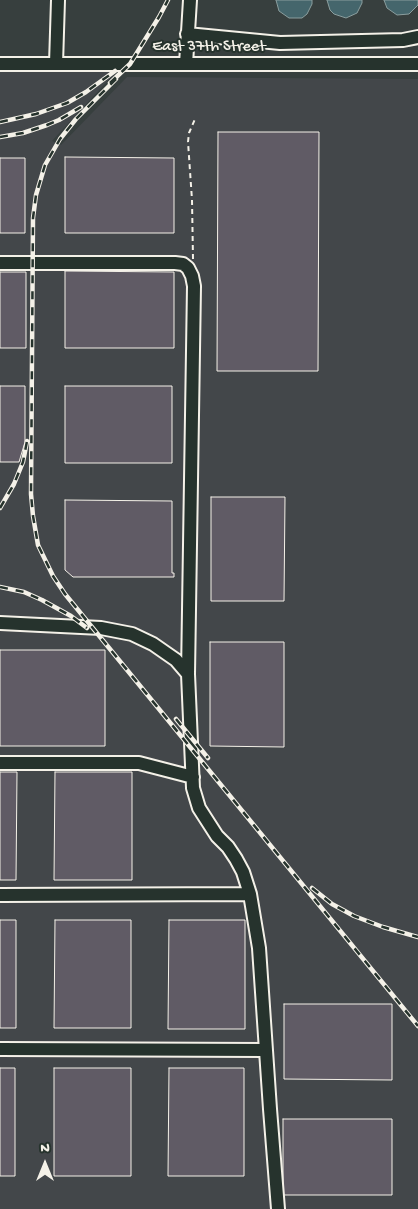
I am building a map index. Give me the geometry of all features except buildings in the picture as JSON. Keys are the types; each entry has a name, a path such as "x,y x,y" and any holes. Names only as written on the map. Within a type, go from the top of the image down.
{"street":[{"path":"56,64 58,0"},
{"path":"186,64 190,0"},
{"path":"187,34 280,44 418,38"},
{"name":"East 37th Street","path":"0,64 418,64"},
{"path":"0,263 175,263 183,264 188,268 194,286 188,674 193,788 199,808 217,836 228,847 243,872 250,894 259,948 278,1209"},
{"path":"0,623 100,628 132,634 154,644 176,660 188,674"},
{"path":"0,764 139,763 193,777"},
{"path":"0,895 250,894"},
{"path":"0,1049 266,1050"}],"path":[{"path":"192,259 193,217 188,142 189,133 195,120"}],"shaded area":[{"path":"0,65 107,65 115,73 52,141 61,145 127,77 418,79 418,1209 0,1209"}],"water":[{"path":"276,0 312,0 312,4 307,14 302,18 289,18 279,11"},
{"path":"327,0 362,0 362,3 357,13 346,18 334,14 330,10"},
{"path":"384,0 418,0 418,5 409,14 397,15 387,8"}],"railway":[{"path":"110,83 130,64 168,0"},
{"path":"0,122 36,114 67,103 115,71"},
{"path":"116,79 76,119 60,139 45,165 36,195 33,218 31,494 38,545 53,576 65,594 418,1026"},
{"path":"0,137 23,133 47,125 81,107"},
{"path":"0,508 14,484 23,462 27,441"},
{"path":"0,587 24,592 42,600 71,616 87,628"},
{"path":"176,719 208,758"},
{"path":"312,888 332,904 354,916 418,937"}]}
